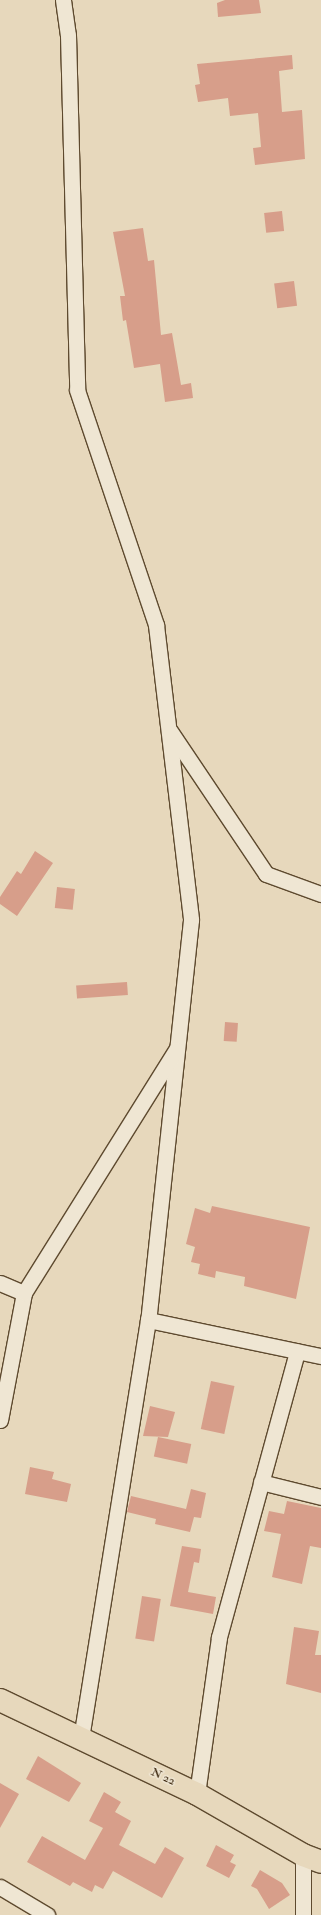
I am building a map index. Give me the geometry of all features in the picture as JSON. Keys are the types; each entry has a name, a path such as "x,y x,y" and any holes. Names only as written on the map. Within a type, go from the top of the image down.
{"main road":[{"name":"N 22","path":"0,1700 197,1794 312,1858"}],"street":[{"path":"63,0 68,35 77,390 156,624 191,920 179,1046 148,1320 82,1739"},
{"path":"169,729 266,874 321,894"},
{"path":"0,1420 24,1293 179,1046"},
{"path":"0,1283 24,1293"},
{"path":"148,1320 321,1356"},
{"path":"197,1794 219,1637 297,1351"},
{"path":"261,1482 321,1497"},
{"path":"303,1915 312,1858"},
{"path":"0,1887 48,1915"}],"building":[{"path":"225,0 259,0 261,13 218,17 217,3"},
{"path":"292,55 293,69 279,71 282,112 302,110 305,159 255,165 253,148 261,147 258,113 230,116 228,98 198,102 195,85 200,84 197,64"},
{"path":"282,211 284,231 266,233 264,213"},
{"path":"143,228 148,261 154,260 161,335 172,333 181,385 191,383 193,398 165,402 160,364 134,368 126,320 123,321 120,296 125,296 113,232"},
{"path":"294,281 297,306 277,308 274,283"},
{"path":"35,851 53,863 17,916 0,904 0,897 17,871 21,874"},
{"path":"57,887 75,889 73,910 55,908"},
{"path":"127,982 128,995 77,999 76,986"},
{"path":"225,1022 238,1023 237,1042 224,1041"},
{"path":"212,1206 310,1227 296,1299 244,1286 245,1277 216,1271 215,1278 198,1274 200,1264 191,1262 195,1247 186,1244 195,1208 210,1213"},
{"path":"211,1381 234,1386 224,1434 201,1429"},
{"path":"150,1406 175,1412 168,1437 143,1436"},
{"path":"158,1437 191,1444 187,1464 154,1457"},
{"path":"30,1467 54,1472 52,1479 71,1484 67,1502 25,1494"},
{"path":"191,1489 206,1493 201,1518 194,1517 190,1532 155,1524 156,1519 127,1512 131,1496 186,1509"},
{"path":"287,1501 321,1508 321,1548 310,1546 302,1584 272,1577 281,1534 264,1531 269,1511 284,1514"},
{"path":"182,1546 201,1549 199,1563 194,1562 188,1592 216,1597 213,1614 170,1606"},
{"path":"142,1596 161,1599 154,1641 135,1638"},
{"path":"294,1627 319,1631 315,1655 321,1655 321,1693 286,1684"},
{"path":"38,1756 81,1783 69,1802 26,1779"},
{"path":"0,1783 19,1794 0,1828"},
{"path":"104,1792 121,1802 115,1812 131,1821 119,1845 155,1864 165,1847 184,1858 162,1898 113,1871 103,1889 95,1885 92,1892 73,1882 70,1886 27,1862 42,1836 85,1860 103,1828 89,1821"},
{"path":"216,1845 234,1855 230,1862 236,1865 229,1878 206,1866"},
{"path":"260,1870 282,1883 290,1895 269,1909 257,1889 251,1886"}]}
